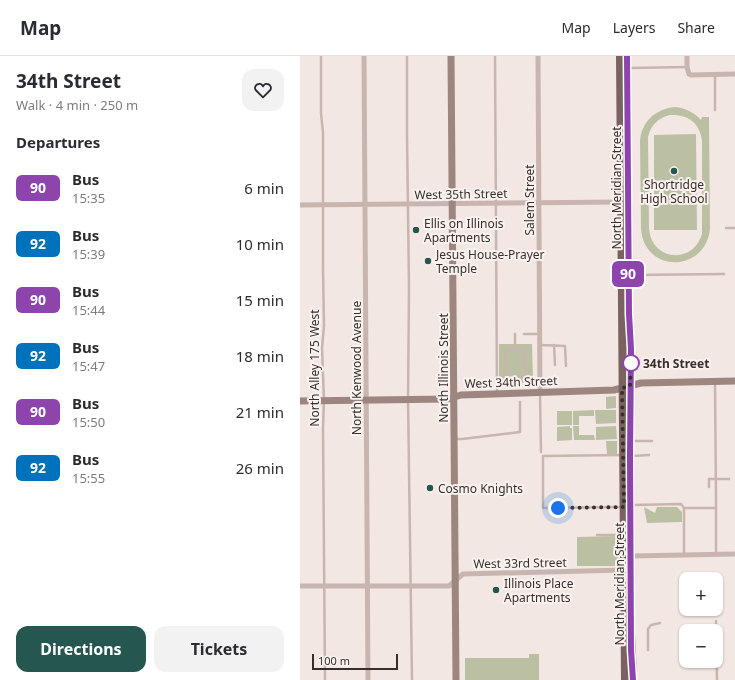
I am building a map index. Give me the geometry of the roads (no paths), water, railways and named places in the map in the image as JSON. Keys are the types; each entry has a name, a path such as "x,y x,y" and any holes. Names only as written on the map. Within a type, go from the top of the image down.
{"main road":[{"name":"North Illinois Street","path":"451,56 456,680"},
{"name":"North Meridian Street","path":"620,56 627,506 630,556 631,650 633,680"},
{"name":"North Meridian Street","path":"626,456 630,441 626,387 631,349 628,275 627,56"},
{"name":"West 34th Street","path":"300,401 448,399 461,394 614,390 641,383 735,381"},
{"name":"North Meridian Street","path":"625,680 624,534 627,506"}],"street":[{"name":"North Kenwood Avenue","path":"364,56 368,680"},
{"name":"Salem Street","path":"538,56 540,392"},
{"path":"687,56 687,67 689,74 691,75 735,74"},
{"name":"West 35th Street","path":"300,205 622,202"},
{"path":"630,556 735,554"},
{"name":"West 33rd Street","path":"300,586 449,586 463,574 576,569 624,570"}],"lane":[{"name":"North Alley 175 West","path":"321,56 321,113 323,133 322,205 324,326 322,348 324,400 325,680"},
{"path":"408,56 408,399 412,680"},
{"path":"495,56 497,394"},
{"path":"627,68 687,67"},
{"path":"715,75 715,110"},
{"path":"726,228 735,228"},
{"path":"628,275 724,274"},
{"path":"515,334 515,349"},
{"path":"524,334 539,334"},
{"path":"539,345 565,346 566,366"},
{"path":"554,345 555,365"},
{"path":"515,349 522,350 525,354 525,373 523,376 509,377 507,376 506,372 505,352 515,349"},
{"path":"715,382 716,554"},
{"path":"540,392 541,452"},
{"path":"454,439 520,432 520,402"},
{"path":"630,441 652,441"},
{"path":"649,455 542,456 543,508 681,504 684,508 716,508"},
{"path":"709,487 709,479 729,479"},
{"path":"684,508 684,555"},
{"path":"598,535 624,534"},
{"path":"716,621 717,680"},
{"path":"648,650 648,629 651,625 660,622"}],"place":[{"name":"Shortridge High School","path":"674,171"},
{"name":"Ellis on Illinois Apartments","path":"416,230"},
{"name":"Jesus House-Prayer Temple","path":"428,261"},
{"name":"34th Street","path":"631,363"},
{"name":"Cosmo Knights","path":"430,488"},
{"name":"Illinois Place Apartments","path":"496,590"}]}
